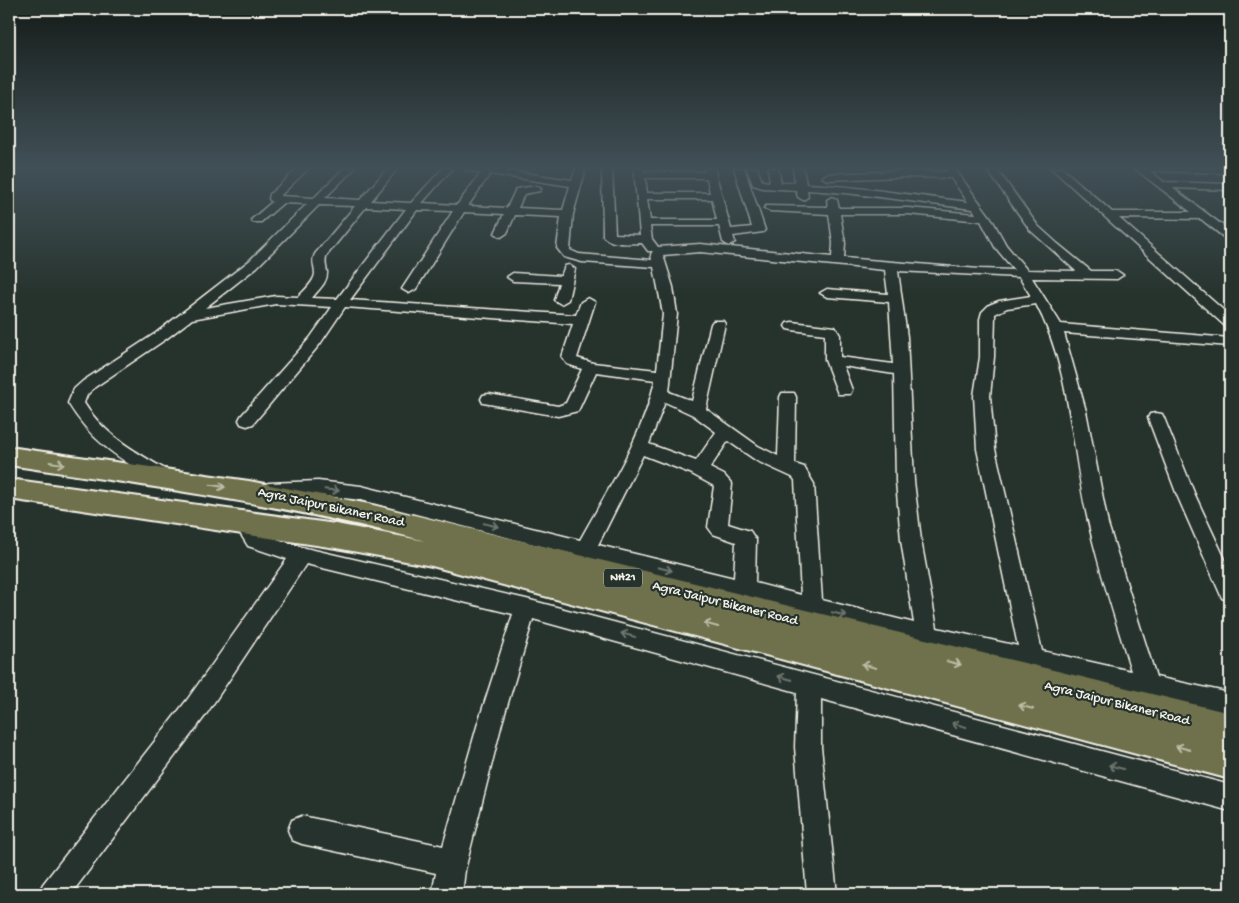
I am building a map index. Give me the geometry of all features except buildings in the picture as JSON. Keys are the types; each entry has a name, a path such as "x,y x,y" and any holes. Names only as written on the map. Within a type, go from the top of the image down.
{"highway":[{"name":"Agra Jaipur Bikaner Road","path":"9,456 249,491 581,558 1230,732"},
{"name":"Agra Jaipur Bikaner Road","path":"9,489 336,536 441,556 1230,760"}],"street":[{"path":"257,220 268,210"},
{"path":"167,479 102,439 84,420 76,403 80,393 88,384 136,353 265,254 308,210"},
{"path":"302,301 319,281 321,274 318,261 321,254 359,210"},
{"path":"247,420 304,354 411,210"},
{"path":"409,289 459,210"},
{"path":"490,210 567,214"},
{"path":"568,210 562,248 566,254 572,256 658,259"},
{"path":"608,210 609,236 617,239 646,239"},
{"path":"643,210 646,239 658,259 666,287 670,314 664,376 660,395 639,447 608,503 581,558 744,590 927,636 1230,705"},
{"path":"719,210 732,250"},
{"path":"644,223 759,230 753,210"},
{"path":"808,210 908,211 985,218"},
{"path":"979,210 1001,247 1015,262 1040,299 1056,328 1078,411 1098,524 1147,687"},
{"path":"1022,210 1035,229 1049,244 1072,260 1087,274"},
{"path":"1105,210 1230,323"},
{"path":"1196,210 1230,236"},
{"path":"501,233 512,211"},
{"path":"834,211 839,244 838,262"},
{"path":"1111,215 1204,216"},
{"path":"658,259 662,250 674,248 732,250 891,268 1023,275 1116,275"},
{"path":"561,300 572,256"},
{"path":"891,268 901,370 905,482 911,540 927,636"},
{"path":"514,277 566,280"},
{"path":"827,293 895,299"},
{"path":"1032,660 986,449 982,396 987,357 987,319 989,312 1004,304 1040,299"},
{"path":"186,316 258,302 302,301 582,320"},
{"path":"588,302 570,357 572,361 578,365 590,367 664,376"},
{"path":"698,409 706,382 712,343 718,324"},
{"path":"792,326 830,330 833,335 833,360 844,390"},
{"path":"1056,328 1230,342"},
{"path":"833,360 901,370"},
{"path":"489,399 558,411 566,410 572,407 590,367"},
{"path":"660,395 678,400 698,409 752,450 798,472 803,478 805,484 812,607"},
{"path":"786,467 788,397"},
{"path":"1156,418 1186,495 1230,592"},
{"path":"699,471 726,430"},
{"path":"639,447 720,480 723,484 718,527 743,536 746,540 744,590"},
{"path":"243,522 255,540 301,555 526,608 1230,798"},
{"path":"53,894 196,708 301,555"},
{"path":"447,894 453,862 490,723 526,608"},
{"path":"809,684 808,747 822,894"},
{"path":"302,830 453,862"}]}
